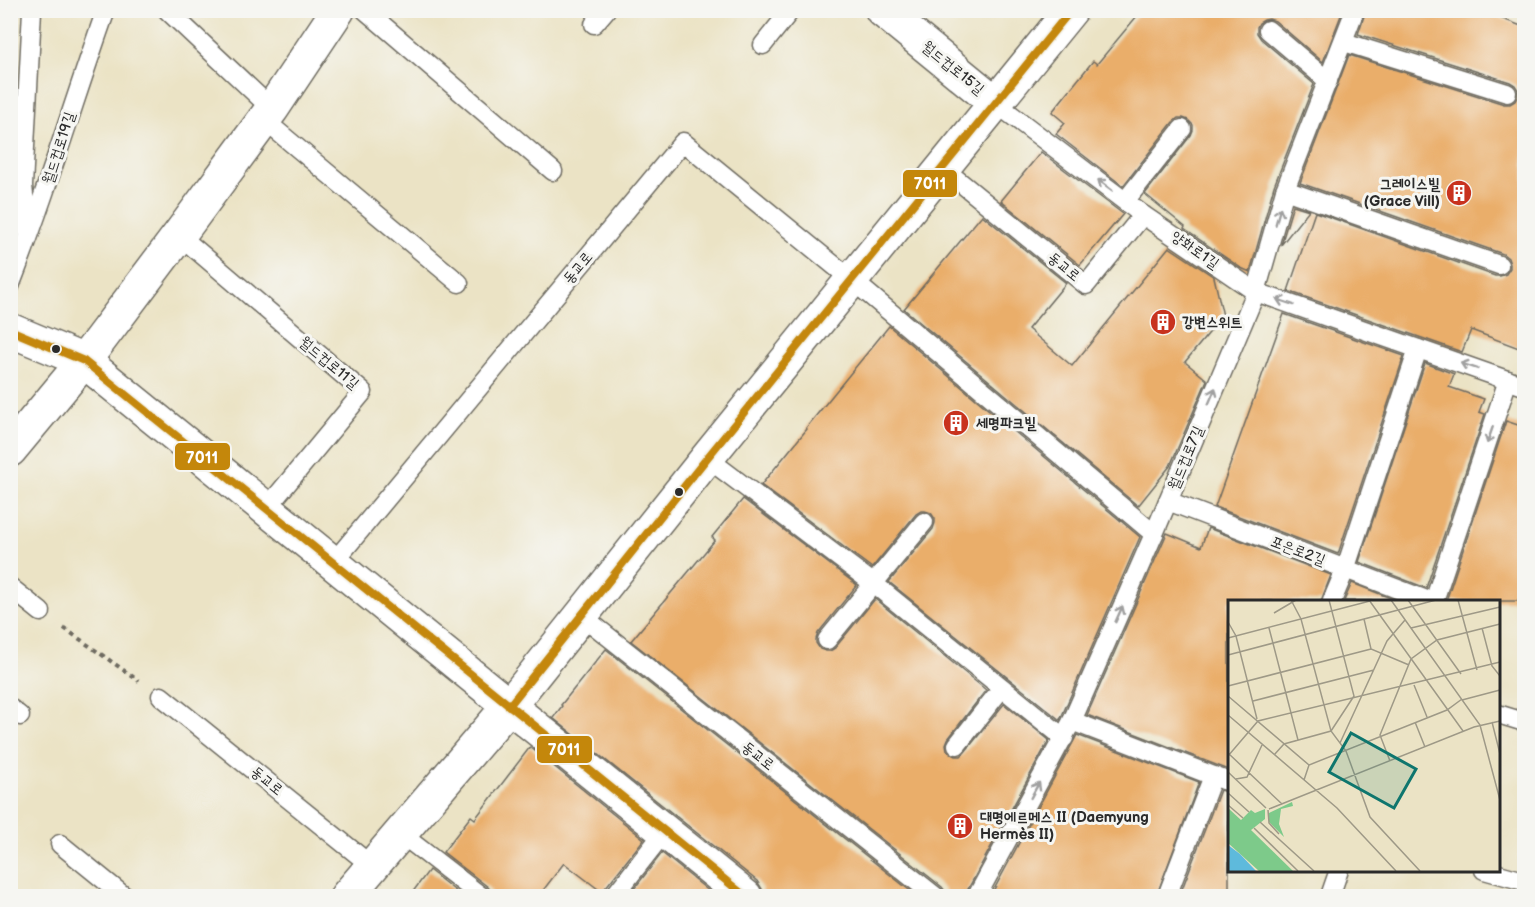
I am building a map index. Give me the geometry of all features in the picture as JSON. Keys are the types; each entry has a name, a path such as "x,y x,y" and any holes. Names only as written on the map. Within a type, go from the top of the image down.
{"street":[{"path":"10,450 84,361 179,235 268,114 338,10"},
{"name":"월드컵로15길","path":"882,10 997,104"},
{"path":"347,897 509,706 707,458 997,104 1062,14"},
{"path":"10,330 84,361 745,897"}],"lane":[{"path":"29,240 23,186 32,10"},
{"name":"월드컵로19길","path":"10,286 29,240 106,10"},
{"path":"167,10 268,114 459,283"},
{"path":"365,10 553,171"},
{"path":"763,45 791,10"},
{"name":"월드컵로7길","path":"976,897 1064,738 1154,534 1256,292 1285,190 1355,10"},
{"path":"1268,30 1328,81"},
{"path":"1344,42 1507,93"},
{"name":"양화로1길","path":"997,104 1143,215 1256,292 1516,383"},
{"path":"1126,200 1182,129"},
{"name":"동교로","path":"333,563 683,142 852,280 1154,534"},
{"name":"동교로","path":"944,169 1086,285 1143,215"},
{"path":"1285,190 1499,265"},
{"name":"월드컵로11길","path":"179,235 363,392 266,508"},
{"path":"1332,600 1345,570 1418,349"},
{"path":"1434,600 1516,383"},
{"path":"707,458 874,584 1064,738"},
{"name":"포은로2길","path":"1168,501 1426,600"},
{"path":"827,640 924,522"},
{"path":"10,587 41,612"},
{"name":"동교로","path":"581,615 935,897"},
{"path":"957,745 1002,688"},
{"name":"동교로","path":"161,696 373,867"},
{"path":"1499,715 1524,722"},
{"path":"1072,721 1221,779 1167,897"},
{"path":"614,897 664,831"},
{"path":"401,834 481,897"},
{"path":"60,844 124,897"},
{"path":"1330,897 1339,871"},
{"path":"1488,871 1524,881"}],"path":[{"path":"41,612 161,696"}],"building":[{"path":"1142,10 1343,10 1323,62 1275,21 1264,20 1257,27 1257,33 1261,39 1314,84 1274,186 1250,272 1184,229 1185,227 1145,194 1191,135 1193,125 1188,120 1178,118 1173,122 1123,186 1056,134 1065,123 1052,112 1093,61 1097,64"},
{"path":"1366,10 1479,10 1524,27 1524,350 1471,330 1462,352 1288,291 1315,212 1495,276 1506,274 1510,268 1508,258 1503,254 1300,183 1349,55 1504,104 1510,104 1517,97 1518,90 1510,82 1358,34"},
{"path":"1041,152 1123,214 1080,265 1001,201"},
{"path":"1293,205 1309,210 1281,245"},
{"path":"982,215 1066,283 1028,329 1072,366 1169,247 1214,277 1223,316 1185,362 1207,380 1170,466 1138,506 904,309"},
{"path":"1284,314 1404,356 1338,554 1215,507"},
{"path":"889,326 1140,537 1060,720 889,582 933,529 935,519 931,513 921,511 916,514 872,568 761,485"},
{"path":"1425,363 1454,374 1449,387 1484,399 1479,412 1485,414 1426,588 1359,562"},
{"path":"1506,421 1524,427 1524,601 1446,600"},
{"path":"743,499 857,585 818,633 816,643 820,649 830,651 835,648 875,599 986,690 948,739 946,744 950,753 961,756 1004,704 1049,740 967,891 966,897 946,897 942,887 631,641 715,540 712,537"},
{"path":"1208,528 1331,575 1321,600 1228,600 1228,770 1087,715 1167,533 1201,547"},
{"path":"1352,583 1395,600 1344,600"},
{"path":"606,649 918,897 763,897 762,889 757,881 553,718"},
{"path":"1077,735 1199,782 1156,897 990,897"},
{"path":"530,747 644,839 602,892 564,863 538,897 492,897 488,887 443,852 471,816 475,819"},
{"path":"1220,790 1228,793 1229,897 1179,897"},
{"path":"662,853 716,897 633,897 630,894"},
{"path":"429,870 463,897 409,897"}],"transit line":[{"name":"7011","path":"509,706 1071,10"},
{"name":"7011","path":"10,330 84,361 745,896"}],"place":[{"name":"그레이스빌 (Grace Vill)","path":"1459,193"},
{"name":"강변스위트","path":"1163,322"},
{"name":"세명파크빌","path":"956,423"},
{"name":"대명에르메스 II (Daemyung Hermès II)","path":"960,826"}]}
